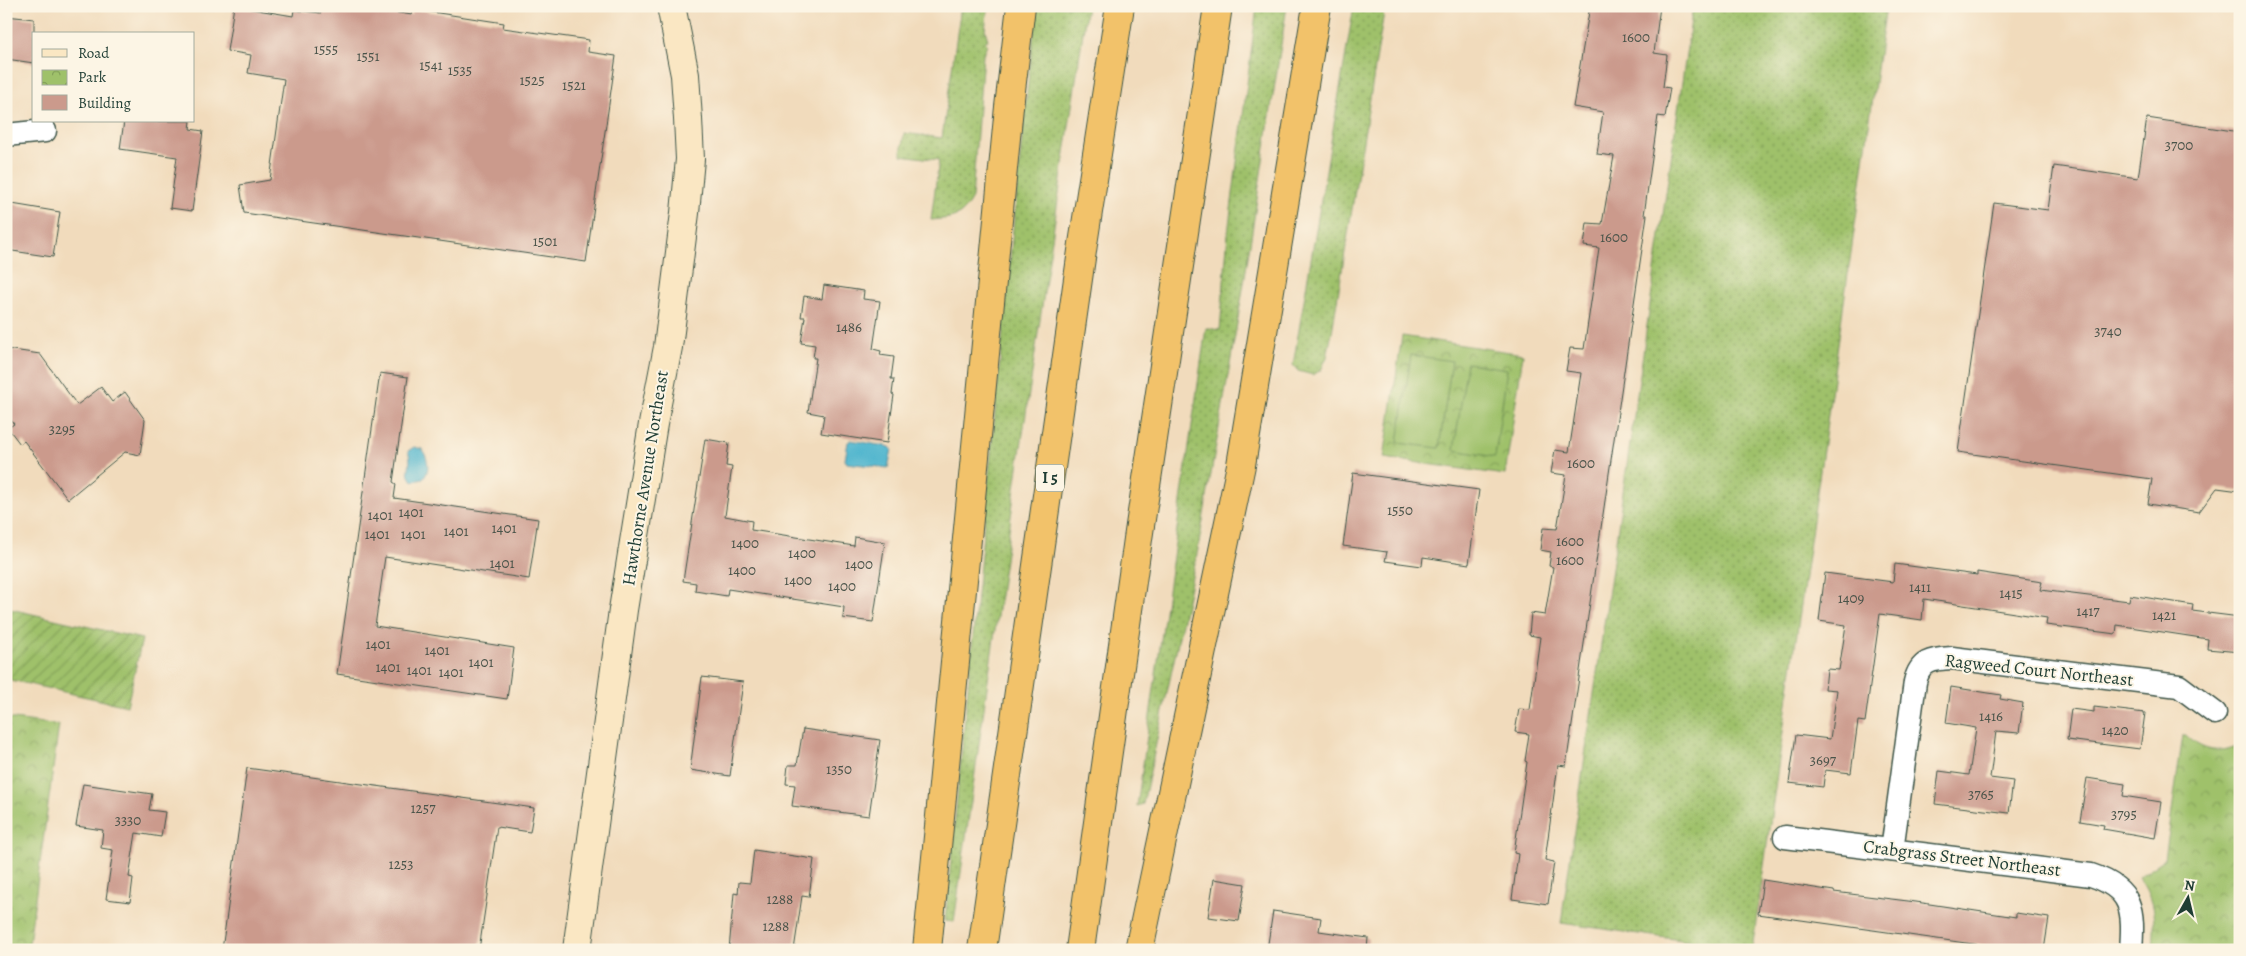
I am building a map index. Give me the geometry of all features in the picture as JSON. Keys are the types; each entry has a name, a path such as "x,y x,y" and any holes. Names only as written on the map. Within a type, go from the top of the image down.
{"highway":[{"path":"927,950 1009,107 1021,6"},
{"name":"I 5","path":"982,950 1083,244 1120,6"},
{"path":"1080,950 1140,529 1218,6"},
{"path":"1139,950 1241,465 1317,6"}],"main road":[{"name":"Hawthorne Avenue Northeast","path":"577,950 624,610 653,424 668,347 685,213 690,159 688,119 685,75 672,6"}],"street":[{"path":"6,135 46,131"},
{"name":"Ragweed Court Northeast","path":"1892,850 1915,682 1918,670 1936,658 1952,658 2179,686 2215,713"},
{"name":"Crabgrass Street Northeast","path":"1785,837 2091,875 2106,880 2118,889 2128,902 2133,916 2131,950"}],"green space":[{"path":"961,6 988,6 985,30 988,40 985,41 987,44 983,55 972,198 960,214 945,219 931,220 939,160 901,155 904,133 942,138"},
{"path":"1037,6 1087,6 1019,460 954,922 945,921 1024,118"},
{"path":"1257,6 1287,6 1243,289 1198,549 1143,804 1137,806 1206,328 1220,330 1228,233"},
{"path":"1354,6 1385,6 1332,332 1327,357 1321,370 1313,375 1298,371 1293,365"},
{"path":"1693,6 1886,6 1752,950 1561,923"},
{"path":"1402,336 1523,354 1505,475 1384,458"},
{"path":"1411,355 1452,361 1439,448 1398,443"},
{"path":"1467,363 1507,369 1495,457 1454,450"},
{"path":"6,608 142,639 127,706 6,679"},
{"path":"6,718 59,725 28,950 6,950"},
{"path":"2183,735 2186,735 2198,745 2211,750 2225,749 2240,744 2240,950 2153,950 2153,912 2148,895 2138,877 2165,859"}],"water":[{"path":"851,440 890,447 892,449 888,468 847,463 845,460 848,442"},
{"path":"414,447 422,449 426,456 428,468 423,479 414,481 408,472 410,461 408,451"}],"building":[{"path":"234,6 293,16 294,10 321,13 322,6 355,6 412,15 412,9 504,23 503,28 589,40 588,52 616,56 586,262 244,213 240,185 270,180 284,79 248,73 251,55 227,51"},
{"path":"1590,6 1660,6 1654,53 1667,55 1663,87 1670,88 1665,117 1658,116 1644,215 1647,215 1566,766 1558,765 1545,860 1554,862 1548,904 1512,899 1518,854 1514,853 1527,762 1525,761 1529,734 1515,732 1519,709 1530,710 1540,637 1529,635 1531,613 1545,615 1553,567 1549,566 1551,552 1540,550 1543,528 1557,529 1566,475 1551,473 1555,450 1569,452 1581,373 1566,371 1570,348 1584,349 1599,248 1584,246 1587,223 1602,224 1614,156 1597,154 1603,112 1573,107"},
{"path":"6,16 34,19 32,63 6,59"},
{"path":"2147,118 2240,132 2240,491 2217,488 2199,512 2148,504 2152,479 1958,452 1994,203 2048,210 2054,166 2138,178"},
{"path":"124,122 191,122 190,129 203,131 192,211 170,208 177,157 120,149"},
{"path":"6,203 60,212 53,257 6,250"},
{"path":"824,285 864,291 863,299 880,301 873,349 881,351 880,355 894,357 891,379 894,379 892,394 894,395 887,443 821,433 824,415 808,412 816,358 813,358 815,345 801,343 805,317 801,317 804,296 822,299"},
{"path":"6,349 40,354 77,405 101,387 112,402 125,392 145,420 140,455 125,452 68,499 24,441 20,444 8,428 14,424 6,414"},
{"path":"380,373 408,377 393,482 396,484 394,498 538,519 529,579 385,557 375,626 514,648 507,699 337,674"},
{"path":"705,439 729,443 726,466 732,467 725,516 752,521 751,530 854,546 855,537 885,542 873,622 843,618 844,607 728,589 727,596 695,591 696,583 683,581"},
{"path":"1353,473 1479,490 1469,564 1423,557 1422,566 1385,561 1387,552 1343,546"},
{"path":"1895,564 1977,575 1977,572 2042,582 2040,590 2129,601 2130,595 2193,605 2192,611 2240,617 2240,652 2207,649 2208,639 2117,625 2116,634 2046,625 2047,618 1924,599 1922,620 1880,614 1865,722 1858,721 1851,773 1825,770 1823,787 1789,783 1796,735 1830,739 1837,690 1825,689 1827,669 1839,670 1846,625 1819,621 1825,573 1893,582"},
{"path":"702,677 743,682 730,776 690,770"},
{"path":"1951,687 2001,695 2000,699 2023,703 2019,733 1996,731 1990,778 2013,781 2009,813 1935,804 1939,771 1969,775 1976,728 1946,723"},
{"path":"2094,707 2145,713 2140,749 2067,740 2071,709 2094,712"},
{"path":"803,729 880,740 869,816 792,806 795,785 786,784 788,765 797,765"},
{"path":"247,768 534,808 530,832 497,827 479,950 222,950"},
{"path":"2087,778 2125,784 2123,796 2161,802 2155,838 2103,829 2104,825 2080,821"},
{"path":"83,784 152,794 149,810 165,812 161,837 136,833 129,877 133,878 130,902 106,899 113,850 101,848 103,830 76,826"},
{"path":"754,850 814,859 809,897 802,896 794,950 729,950 734,893 738,894 739,882 750,883"},
{"path":"1214,879 1245,884 1239,921 1208,917"},
{"path":"1763,880 1834,892 2016,917 2016,913 2049,918 2044,950 2016,950 1758,914"},
{"path":"1273,911 1321,918 1319,931 1368,938 1367,950 1267,950"}]}
